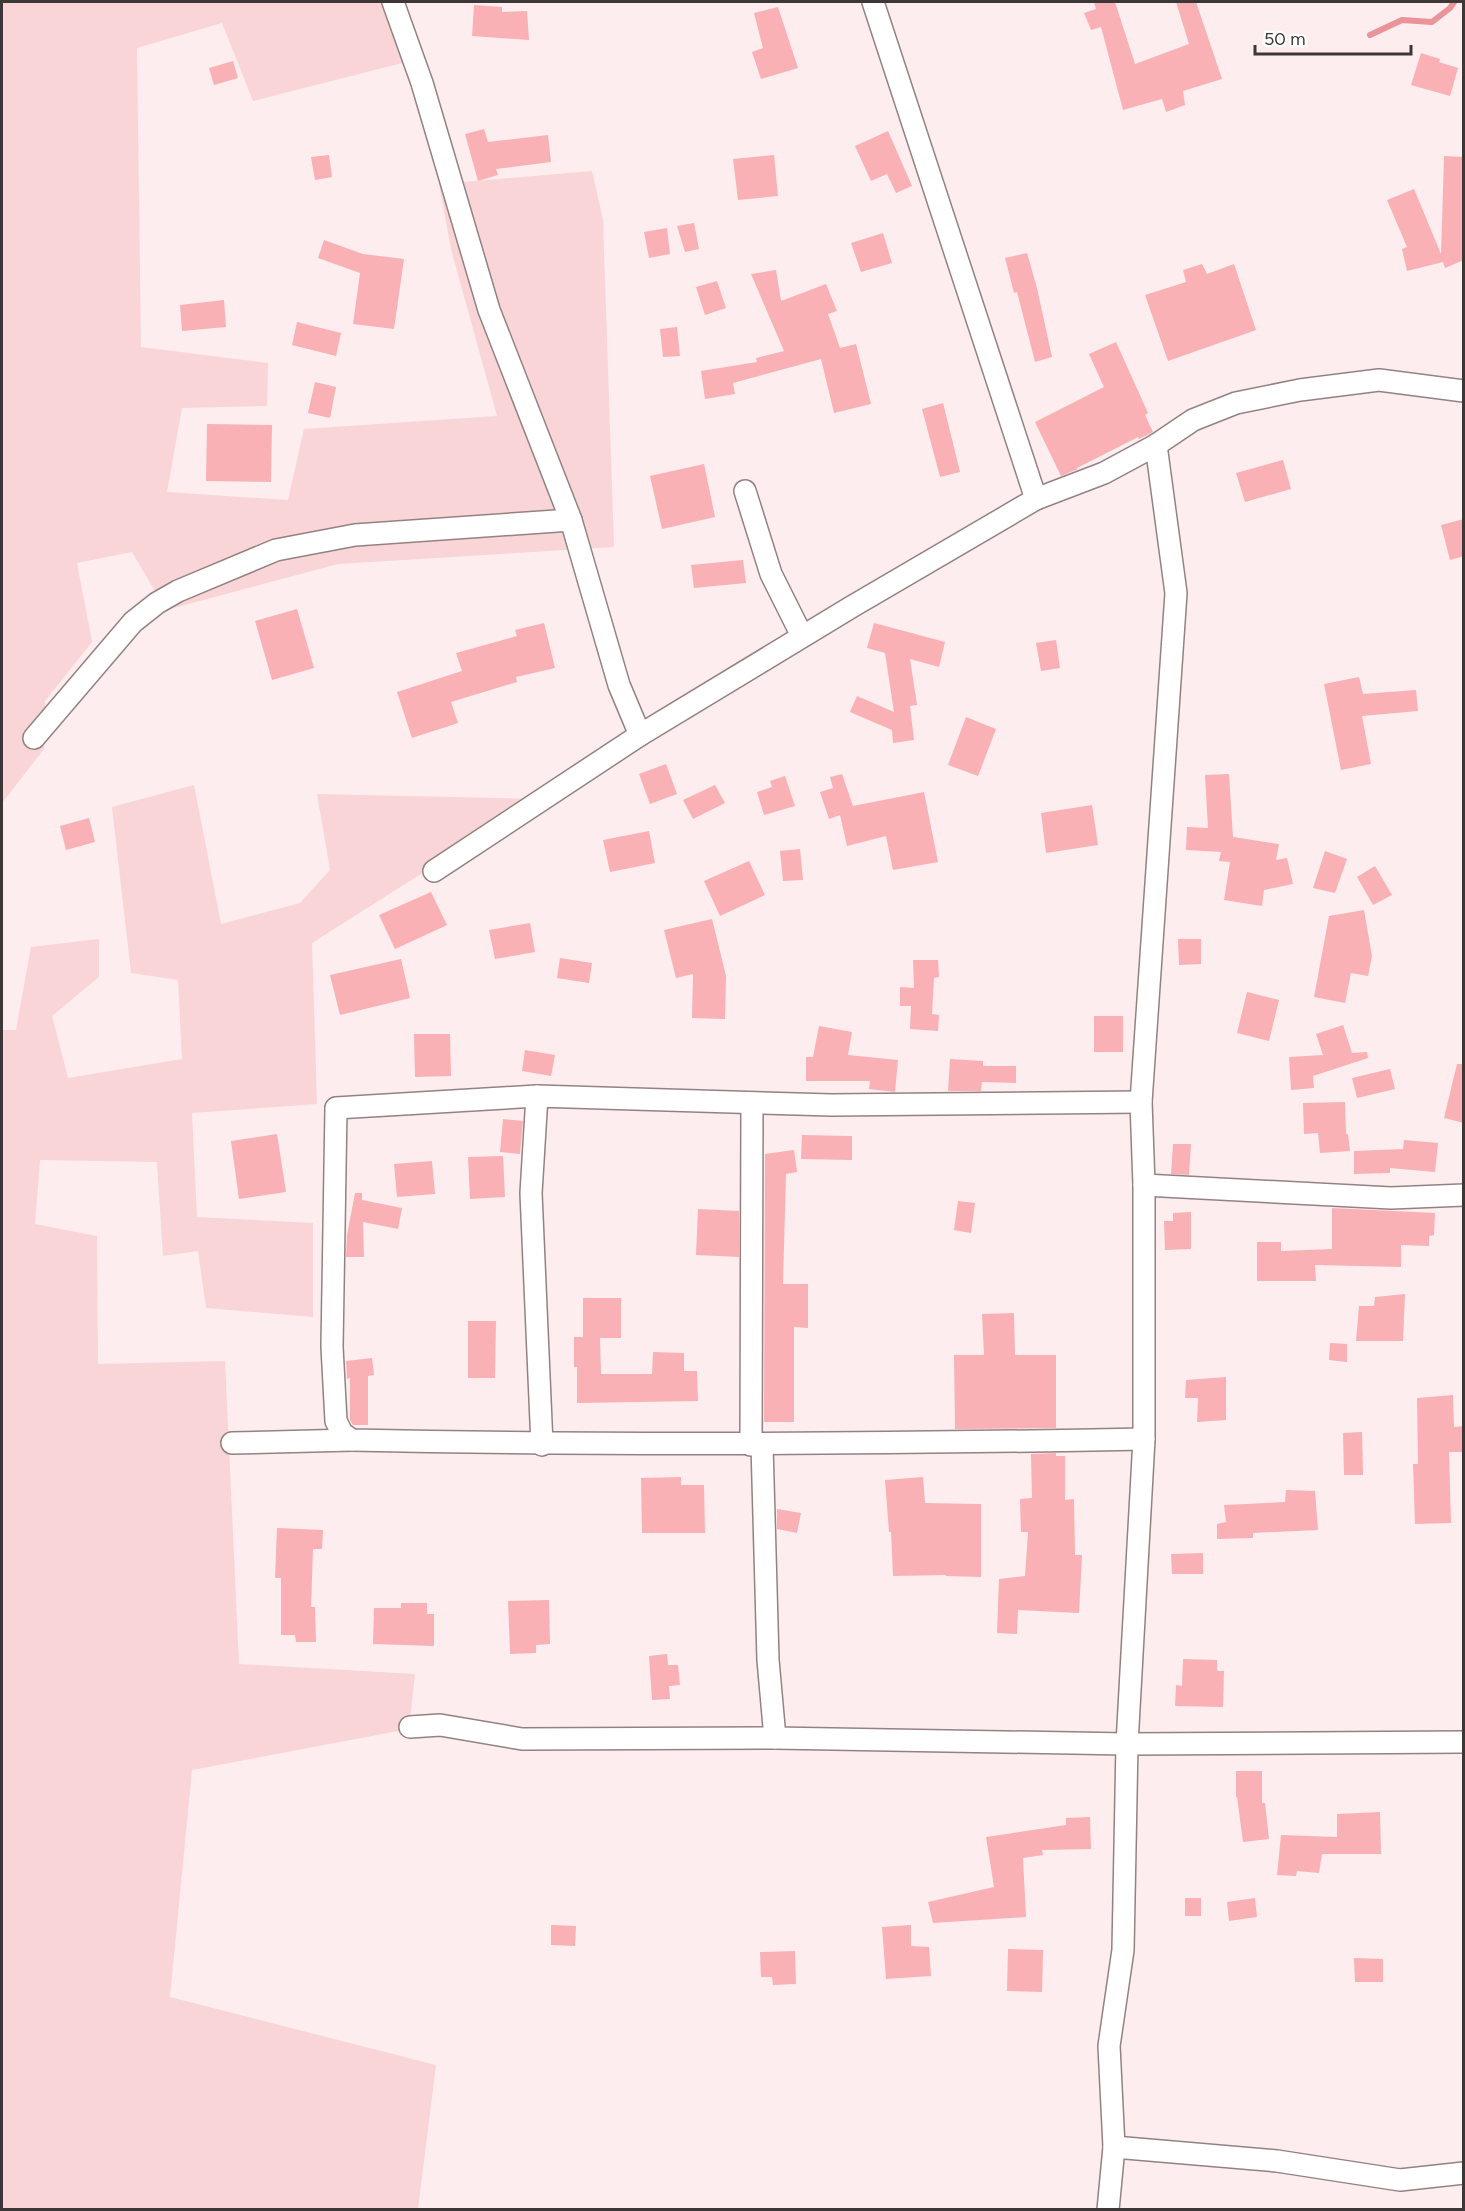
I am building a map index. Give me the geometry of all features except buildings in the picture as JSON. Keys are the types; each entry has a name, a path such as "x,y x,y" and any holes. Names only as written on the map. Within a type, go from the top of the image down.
{"street":[{"path":"393,2 422,83 489,310 571,520 619,685 640,735"},
{"path":"873,2 1036,499"},
{"path":"434,871 640,735 802,636 1036,499 1104,473 1155,445 1193,420 1236,403 1300,390 1378,380 1464,391"},
{"path":"1108,2210 1114,2147 1109,2046 1123,1950 1127,1744 1143,1439 1144,1185 1141,1102 1176,593 1155,445"},
{"path":"745,491 771,574 802,636"},
{"path":"34,738 133,622 178,591 276,550 355,535 571,520"},
{"path":"352,1440 342,1433 336,1421 332,1347 336,1107 537,1096 843,1105 1141,1102"},
{"path":"537,1096 531,1193 542,1445"},
{"path":"752,1103 757,1445 768,1660 776,1738"},
{"path":"1144,1185 1391,1198 1464,1195"},
{"path":"232,1443 352,1440 542,1445 757,1445 1143,1439"},
{"path":"410,1727 440,1725 522,1738 776,1738 1127,1744 1464,1742"},
{"path":"1114,2147 1277,2161 1400,2180 1464,2173"}],"shaded area":[{"path":"2,2 405,2 422,58 253,101 222,23 137,48 141,347 268,363 267,406 182,408 167,492 288,500 304,429 497,416 451,249 439,184 592,171 603,220 614,547 338,564 166,610 132,552 77,563 92,642 45,701 44,749 2,803"},
{"path":"194,785 221,924 300,903 330,870 317,794 539,799 312,943 317,1104 192,1113 197,1217 313,1223 313,1317 206,1308 198,1251 163,1256 157,1162 40,1160 35,1224 97,1236 98,1364 225,1361 239,1664 415,1674 409,1729 192,1770 170,1997 436,2065 418,2209 2,2210 2,1030 16,1030 31,947 99,939 99,977 52,1016 68,1078 182,1059 178,980 131,973 112,807"}],"waterway":[{"path":"1370,35 1402,20 1432,22 1454,2"}]}
